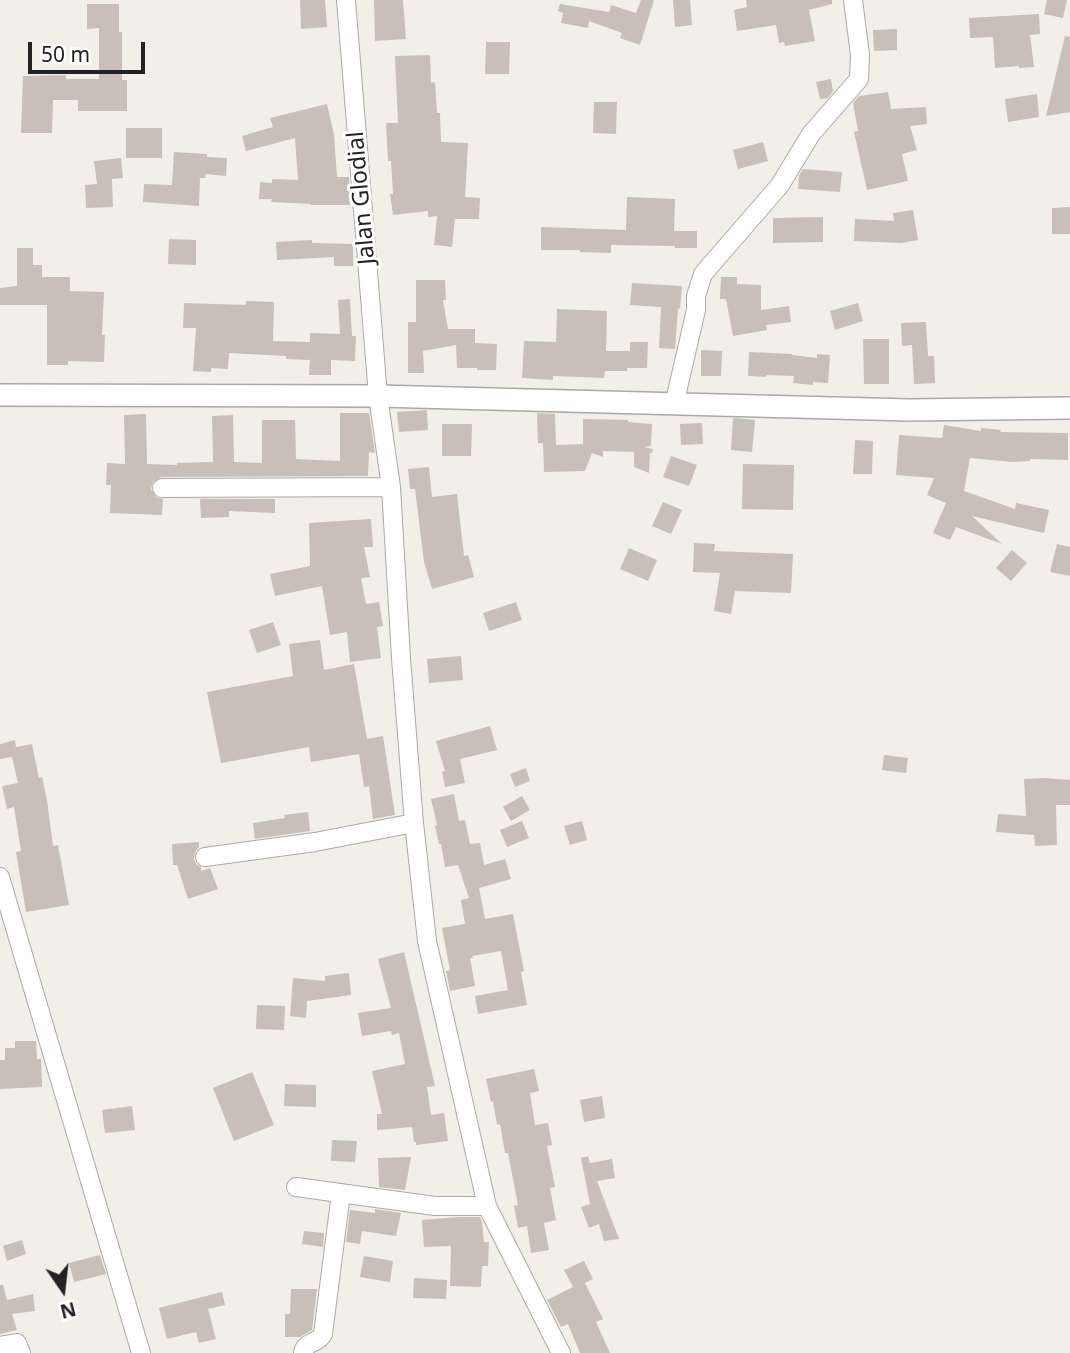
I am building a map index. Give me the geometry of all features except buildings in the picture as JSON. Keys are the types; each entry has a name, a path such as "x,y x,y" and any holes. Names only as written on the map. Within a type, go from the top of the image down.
{"street":[{"name":"Jalan Glodial","path":"346,0 379,396 391,488 414,823 427,941 487,1206 561,1353"},
{"path":"674,405 703,274 780,185 811,134 859,79 860,55 853,0"},
{"path":"0,395 379,396 909,411 1070,408"},
{"path":"163,488 391,488"},
{"path":"205,857 288,847 414,823"},
{"path":"0,877 141,1353"},
{"path":"296,1187 435,1206 487,1206"},
{"path":"303,1353 304,1347 321,1338 323,1334 341,1193"},
{"path":"0,1346 17,1343 21,1353"}]}
